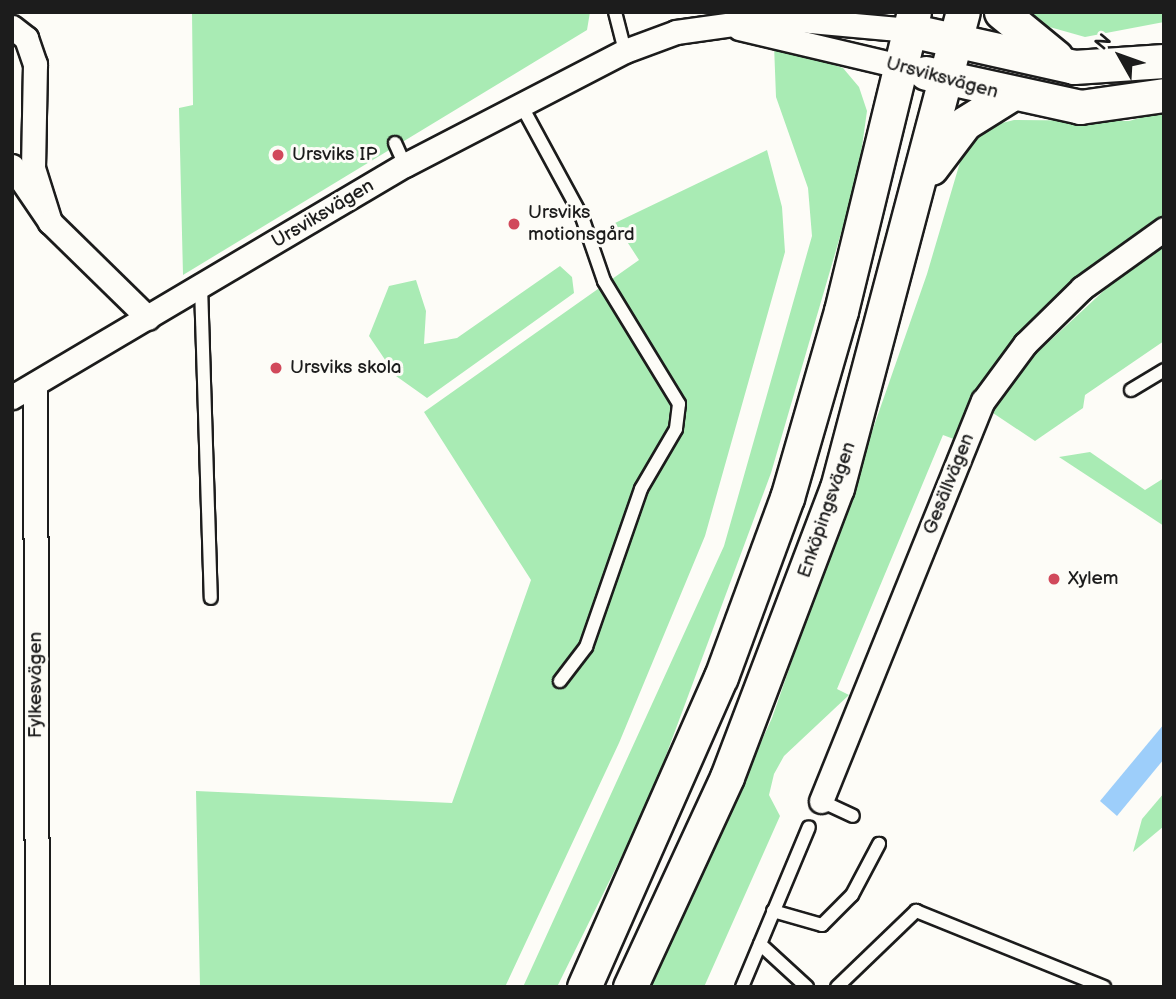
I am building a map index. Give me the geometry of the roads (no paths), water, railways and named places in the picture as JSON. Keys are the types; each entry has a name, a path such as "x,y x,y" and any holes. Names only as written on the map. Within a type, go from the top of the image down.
{"main road":[{"path":"1001,12 1036,46 1074,67"},
{"path":"584,987 721,677 787,498 841,311 911,21"},
{"name":"Ursviksvägen","path":"911,21 959,27 1074,67 1164,61"},
{"name":"Enköpingsvägen","path":"630,987 727,777 804,579 844,462 918,191 959,27"},
{"name":"Ursviksvägen","path":"900,66 1008,96 1104,108 1164,95"},
{"path":"918,191 965,123 1008,96"}],"street":[{"name":"Ursviksvägen","path":"12,397 405,165 519,101 625,51 676,32 777,18 911,21"},
{"name":"Ursviksvägen","path":"722,24 900,66"},
{"path":"12,27 26,38 35,64 33,168 50,222"},
{"path":"12,166 50,222 148,317"},
{"name":"Gesällvägen","path":"821,801 983,401 1025,344 1082,288 1164,229"},
{"name":"Fylkesvägen","path":"35,384 37,987"}],"lane":[{"path":"614,12 625,51"},
{"path":"519,101 582,217 604,281 679,404 676,429 640,489 586,647 560,681"},
{"path":"395,143 405,165"},
{"path":"201,286 211,598"},
{"path":"1131,390 1164,370"},
{"path":"821,801 853,816"},
{"path":"742,987 809,827"},
{"path":"773,911 822,925 852,895 879,844"},
{"path":"837,987 916,911 1104,987"},
{"path":"760,944 807,987"}],"water":[{"path":"1164,724 1164,759 1117,816 1100,801"}],"place":[{"name":"Ursviks IP","path":"278,155"},
{"name":"Ursviks motionsgård","path":"514,224"},
{"name":"Ursviks skola","path":"276,368"},
{"name":"Xylem","path":"1054,579"}]}
